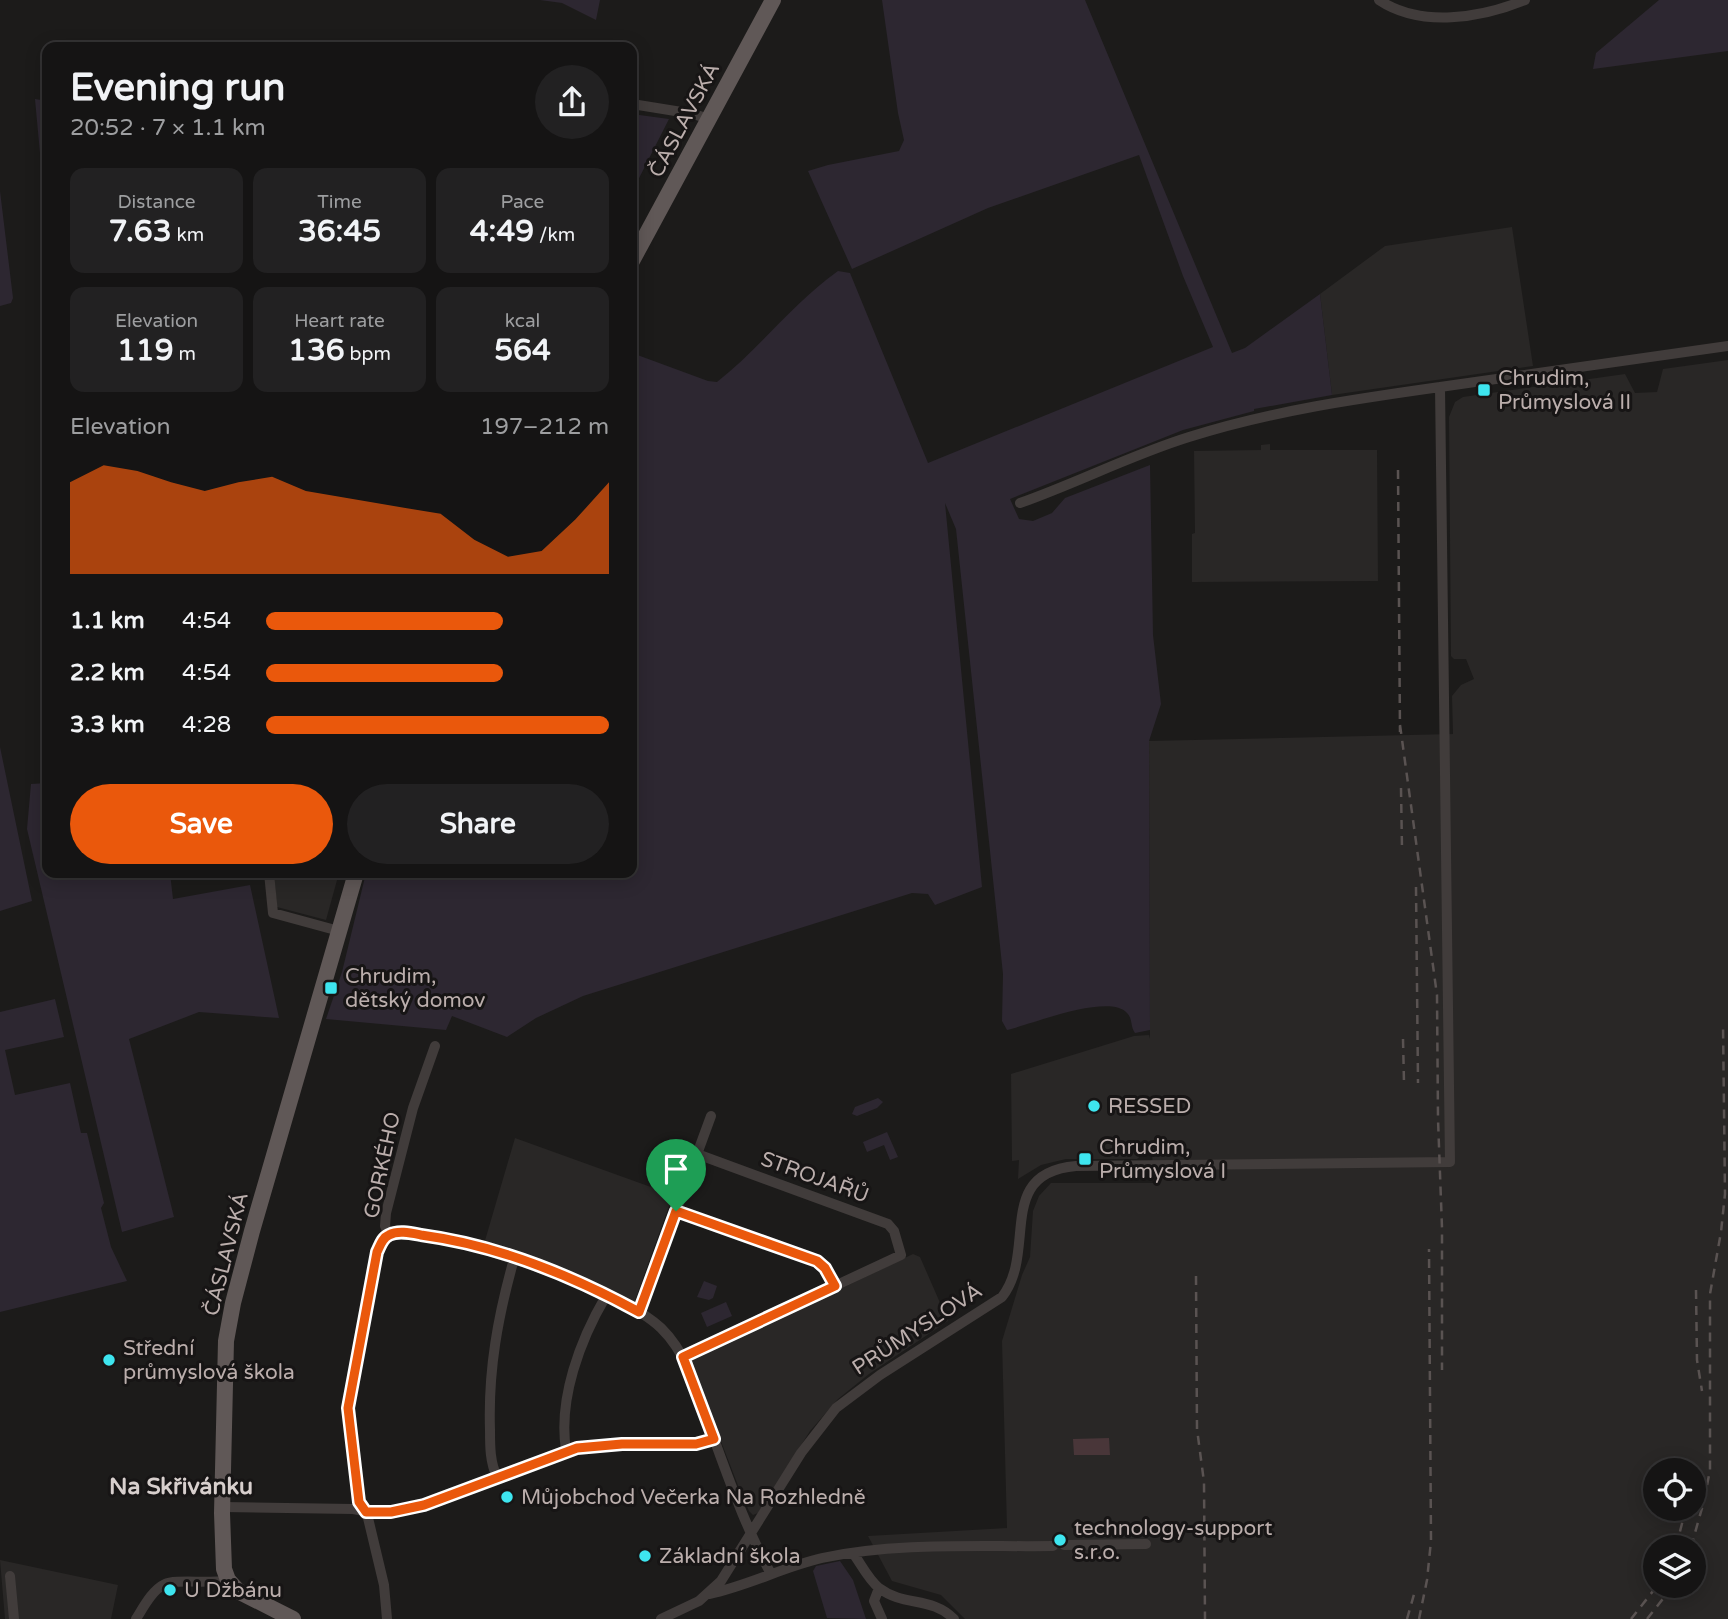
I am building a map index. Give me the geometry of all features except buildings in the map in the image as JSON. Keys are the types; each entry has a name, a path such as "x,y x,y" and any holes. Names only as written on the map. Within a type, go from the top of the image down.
{"main road":[{"name":"ČÁSLAVSKÁ","path":"637,252 773,0"},
{"name":"ČÁSLAVSKÁ","path":"228,1580 222,1558 222,1507 225,1357 229,1320 256,1217 355,878"},
{"path":"228,1580 244,1595 293,1619"}],"street":[{"path":"1379,0 1404,12 1457,16 1489,13 1525,0"},
{"path":"637,105 694,114 708,119"},
{"path":"1020,503 1154,449 1227,425 1313,406 1728,346"},
{"name":"PRŮMYSLOVÁ","path":"661,1619 687,1608 709,1594 727,1574 814,1434 836,1408 880,1375 1002,1297 1017,1268 1021,1214 1025,1198 1036,1182 1049,1172 1076,1166 1450,1162 1440,387"},
{"path":"270,878 273,913 339,930"},
{"name":"GORKÉHO","path":"387,1619 384,1585 366,1512 359,1502 348,1408 377,1252 388,1235 385,1220 404,1143 435,1046"},
{"path":"639,1312 711,1116"},
{"name":"STROJAŘŮ","path":"697,1154 888,1224 894,1231 901,1255 835,1286"},
{"path":"676,1211 817,1261 825,1268 835,1286 683,1357"},
{"path":"388,1235 405,1233 439,1237 514,1259 580,1283 639,1312 659,1326 683,1357 750,1536 771,1574"},
{"path":"497,1477 491,1456 491,1373 500,1310 514,1259"},
{"path":"566,1450 563,1424 572,1380 587,1334 606,1296"},
{"path":"222,1507 353,1509 381,1513 415,1508 566,1450 622,1444 701,1443 714,1439"},
{"path":"1065,1545 1146,1544"},
{"name":"PRŮMYSLOVÁ","path":"709,1594 732,1590 814,1560 877,1549 1053,1546"},
{"path":"853,1553 879,1588 896,1597 939,1606 954,1619"},
{"path":"10,1576 14,1619"},
{"path":"135,1619 165,1584 211,1584 228,1580"},
{"path":"879,1588 874,1604 882,1619"}],"shaded area":[{"path":"540,0 600,0 596,20 562,3"},
{"path":"882,0 1085,0 1232,353 1245,348 1320,294 1332,395 1254,409 1183,430 1010,499 1019,519 1033,521 1052,513 1065,498 1150,465 1153,635 1161,704 1149,741 1150,1030 1135,1033 1127,1013 1118,1008 1104,1006 1070,1012 1007,1030 1002,1021 1003,974 956,529 945,503 982,887 935,905 928,894 912,893 583,996 536,1018 507,1037 452,1016 446,1030 326,1019 342,972 365,878 637,878 637,355 717,382 822,284 838,271 850,273 928,463 1213,347 1183,276 1139,155 988,208 852,269 808,171 899,151 904,140"},
{"path":"1659,0 1728,0 1728,51 1593,69 1596,53"},
{"path":"35,99 42,100 42,170"},
{"path":"637,115 669,119 637,182"},
{"path":"0,191 13,298 11,303 0,306"},
{"path":"1512,227 1533,366 1332,395 1320,294 1385,246"},
{"path":"1728,360 1728,1619 965,1619 941,1595 892,1581 868,1536 1007,1528 1002,1341 1030,1257 1033,1211 1039,1196 1051,1183 1153,1183 1152,1145 1137,1159 1066,1159 1041,1165 1018,1179 1019,1160 1012,1161 1011,1074 1134,1036 1149,1035 1150,1039 1149,741 1453,734 1452,696 1461,685 1474,679 1466,659 1454,659 1451,656 1449,417 1455,402 1463,397 1625,374 1635,393 1657,392 1663,369"},
{"path":"1270,444 1270,450 1377,450 1378,581 1192,582 1192,534 1195,533 1194,451 1261,450 1261,445"},
{"path":"0,747 32,901 0,911"},
{"path":"42,783 42,878 171,878 173,899 250,885 279,1018 199,1012 129,1039 174,1217 122,1232 27,829 31,784"},
{"path":"274,878 338,878 326,920 277,907"},
{"path":"55,999 64,1037 5,1050 15,1095 70,1083 81,1133 87,1133 104,1203 101,1208 111,1247 127,1281 0,1312 0,1012"},
{"path":"878,1098 883,1102 877,1108 857,1116 852,1114 855,1107"},
{"path":"887,1132 898,1157 890,1160 884,1145 867,1152 863,1142"},
{"path":"515,1138 673,1195 634,1303 569,1274 484,1244"},
{"path":"913,1254 920,1257 948,1321 869,1374 838,1399 810,1431 758,1513 753,1515 739,1488 690,1361"},
{"path":"704,1281 717,1286 713,1298 709,1300 697,1297"},
{"path":"726,1302 732,1316 707,1327 701,1313"},
{"path":"1109,1438 1110,1455 1074,1455 1073,1439"},
{"path":"0,1560 118,1585 111,1619 5,1619"},
{"path":"840,1561 853,1580 866,1619 827,1618 813,1571 816,1566"}],"railway":[{"path":"1398,470 1400,732"},
{"path":"1400,725 1437,995 1442,1370"},
{"path":"1401,788 1402,849"},
{"path":"1416,887 1418,1083"},
{"path":"1694,1535 1710,1470 1710,1294 1725,1194 1723,1024"},
{"path":"1403,1039 1404,1083"},
{"path":"1419,1619 1431,1541 1429,1249"},
{"path":"1196,1276 1197,1429 1204,1482 1205,1619"},
{"path":"1696,1290 1697,1360 1702,1391"},
{"path":"1679,1535 1683,1521"},
{"path":"1407,1619 1415,1591"},
{"path":"1631,1619 1648,1598"},
{"path":"1647,1619 1664,1598"}],"place":[{"name":"Chrudim, Průmyslová II","path":"1484,390"},
{"name":"Chrudim, dětský domov","path":"331,988"},
{"name":"RESSED","path":"1094,1106"},
{"name":"Chrudim, Průmyslová I","path":"1085,1159"},
{"name":"Střední průmyslová škola","path":"109,1360"},
{"name":"Můjobchod Večerka Na Rozhledně","path":"507,1497"},
{"name":"technology-support s.r.o.","path":"1060,1540"},
{"name":"Základní škola","path":"645,1556"},
{"name":"U Džbánu","path":"170,1590"}],"district":[{"name":"Na Skřivánku","path":"181,1486"}],"route":[{"path":"676,1211 817,1261 825,1268 835,1286 683,1357 714,1439 696,1444 643,1443 566,1450 424,1505 391,1512 366,1512 359,1502 348,1408 377,1252 388,1235 405,1233 439,1237 486,1249 580,1283 639,1312 676,1211"}]}
